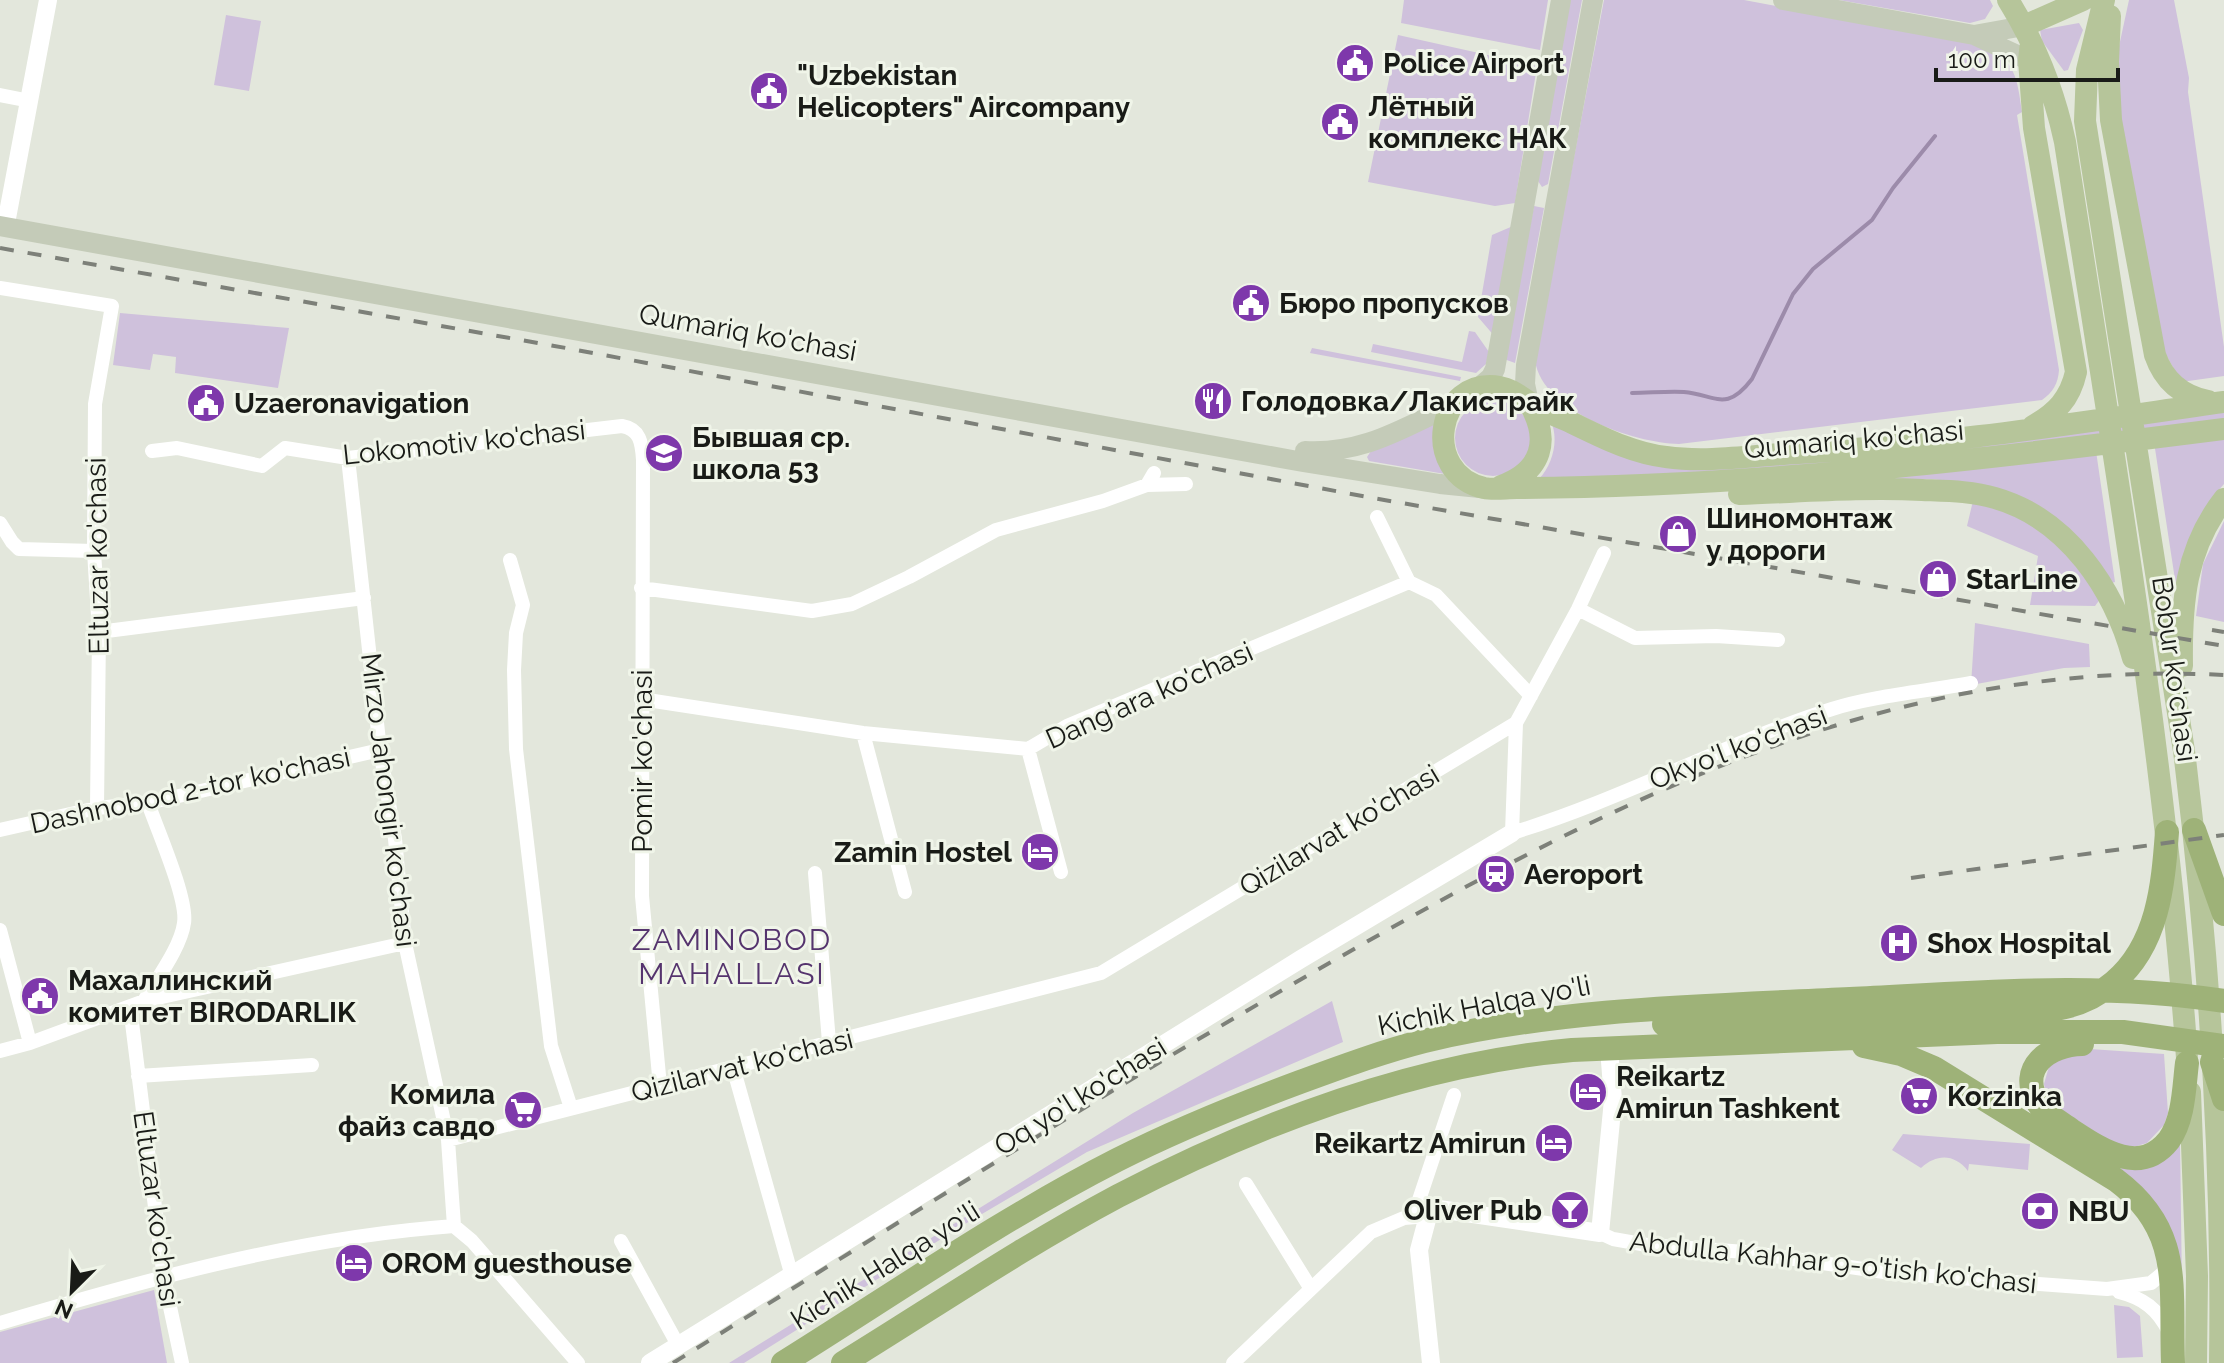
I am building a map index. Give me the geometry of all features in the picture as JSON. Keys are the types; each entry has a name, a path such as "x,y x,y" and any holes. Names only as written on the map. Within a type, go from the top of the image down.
{"highway":[{"path":"2194,830 2224,914"},
{"path":"1607,1029 2066,1007 2090,998 2126,970 2146,939 2163,884 2167,832"},
{"name":"Kichik Halqa yo'li","path":"843,1363 1084,1215 1155,1178 1256,1132 1344,1100 1449,1070 1525,1055 1607,1029 2108,989 2224,1001"},
{"name":"Kichik Halqa yo'li","path":"783,1363 1050,1197 1118,1160 1275,1091 1396,1048 1453,1035 1543,1021 1607,1029 1833,1039 1997,1032 2123,1032 2190,1051 2218,1054"},
{"path":"1833,1039 1901,1054 1926,1064 2116,1180 2138,1198 2153,1216 2168,1253 2172,1352"},
{"path":"2063,1045 2190,1051 2181,1109 2173,1133 2158,1150 2137,1158 2106,1153 2047,1113 2035,1096 2032,1083 2038,1061 2049,1051 2063,1045"},
{"path":"2218,1054 2224,1099"}],"main road":[{"path":"1477,389 1495,369 1561,0"},
{"path":"1455,404 1443,427 1442,440 1447,457 1466,479 1488,489 1515,480 1535,462 1542,434 1529,403 1525,384 1526,365 1593,0"},
{"path":"1783,0 1974,35 2032,49"},
{"name":"Bobur ko'chasi","path":"2008,0 2032,49 2063,132 2157,752 2190,1051 2196,1363"},
{"path":"2023,431 2062,405 2073,384 2075,359 2034,128 2032,49 2083,0"},
{"name":"Bobur ko'chasi","path":"2104,0 2084,90 2085,121 2194,830 2218,1054 2220,1363"},
{"path":"2110,0 2108,62 2111,120 2153,346 2163,373 2176,388 2197,399 2223,402"},
{"path":"1974,35 2032,49"},
{"path":"1526,195 1556,200"},
{"name":"Qumariq ko'chasi","path":"3,222 1303,451 1337,451 1363,446 1455,404 1477,389 1500,387 1628,448 1676,458 1836,451 2023,431 2223,402"},
{"name":"Qumariq ko'chasi","path":"3,222 1303,462 1488,489 1610,488 1845,472 2224,429"},
{"path":"2075,359 2095,374 2118,376 2134,372 2147,363 2153,346"},
{"path":"1610,488 1723,494 1896,489 1959,492 1994,498 2033,515 2079,553 2109,596 2132,654 2157,752"},
{"path":"2184,751 2183,592 2196,547 2224,499"}],"street":[{"path":"3,222 30,101 48,0"},
{"path":"0,95 30,101"},
{"name":"Eltuzar ko'chasi","path":"0,288 112,306 95,404 94,551 99,632 97,808"},
{"name":"Lokomotiv ko'chasi","path":"152,451 177,448 262,466 285,448 348,458 622,426 634,430 639,436"},
{"name":"Pomir ko'chasi","path":"639,436 643,460 642,896 660,1086"},
{"name":"Mirzo Jahongir ko'chasi","path":"348,458 405,943 448,1140"},
{"path":"641,588 812,611 852,604 996,530 1103,501 1150,479 1186,484"},
{"path":"1377,517 1409,582 1436,595 1531,696"},
{"path":"0,523 19,549 94,551"},
{"path":"1512,833 1516,723 1578,609 1604,553"},
{"path":"510,560 523,605 516,633 514,670 516,749 551,1046 571,1108"},
{"name":"Dang'ara ko'chasi","path":"641,699 863,733 1028,749 1067,726 1409,582"},
{"path":"99,632 364,598"},
{"path":"1578,609 1635,638 1716,636 1778,640"},
{"name":"Okyo'l ko'chasi","path":"1512,833 1558,819 1783,726 1836,708 1971,683"},
{"name":"Qizilarvat ko'chasi","path":"448,1140 1101,973 1516,723"},
{"path":"863,733 905,892"},
{"path":"1028,749 1061,872"},
{"name":"Dashnobod 2-tor ko'chasi","path":"0,830 97,808 148,803 380,750"},
{"path":"137,1004 180,938 185,921 183,903 148,803"},
{"name":"Oq yo'l ko'chasi","path":"650,1363 1301,959 1512,833"},
{"path":"815,873 829,1042"},
{"path":"0,930 30,1043"},
{"path":"0,1051 137,1004 405,943"},
{"name":"Eltuzar ko'chasi","path":"137,1004 138,1076 164,1279 182,1363"},
{"path":"1600,1233 1613,1100 1607,1029"},
{"path":"138,1076 312,1065"},
{"path":"733,1067 791,1273"},
{"path":"1431,1363 1419,1250 1422,1218 1454,1095"},
{"path":"448,1140 454,1226"},
{"path":"1246,1184 1311,1289"},
{"name":"Abdulla Kahhar 9-o'tish ko'chasi","path":"1422,1218 1439,1209 1600,1233 1613,1239 1647,1245 1746,1252 1891,1273 2107,1289 2148,1304 2163,1322 2172,1352"},
{"path":"1233,1363 1371,1232 1422,1218"},
{"path":"0,1323 164,1279 207,1264 397,1230 454,1226 472,1241 578,1363"},
{"path":"621,1241 678,1345"},
{"name":"Abdulla Kahhar 9-o'tish ko'chasi","path":"2107,1289 2151,1283 2163,1273 2168,1253"}],"shaded area":[{"path":"1404,0 1548,0 1540,50 1401,23"},
{"path":"1570,0 1582,0 1548,184 1542,187 1538,181"},
{"path":"1604,0 1744,0 1983,44 2002,57 2013,72 2018,89 2022,112 2017,115 2059,370 2056,384 2049,394 2042,400 1679,444 1616,431 1572,409 1555,395 1542,379 1535,361"},
{"path":"1839,0 1990,0 1993,6 1985,19 1970,23"},
{"path":"2129,0 2174,0 2189,78 2188,92 2224,347 2224,376 2181,382 2164,351 2116,96 2118,51"},
{"path":"226,15 261,21 249,91 214,85"},
{"path":"2079,23 2083,30 2068,70 2064,71 2042,41 2040,30"},
{"path":"1398,35 1537,66 1515,203 1495,206 1368,182"},
{"path":"1534,206 1544,208 1515,363 1504,359"},
{"path":"1513,226 1496,338 1478,317 1492,235"},
{"path":"120,313 289,328 278,388 175,373 176,357 153,354 150,370 113,365"},
{"path":"1469,331 1475,332 1489,352 1486,364 1476,373 1371,352 1373,344 1462,362"},
{"path":"1312,348 1461,377 1460,381 1310,353"},
{"path":"1493,400 1508,403 1520,411 1528,423 1531,438 1528,453 1520,465 1508,473 1493,476 1478,473 1466,465 1458,453 1455,438 1458,423 1466,411 1478,403"},
{"path":"2224,412 2224,419 1982,451 1776,469 1539,479 1553,452 1551,421 1634,459"},
{"path":"1437,419 1445,474 1369,461 1367,457 1371,451"},
{"path":"2224,433 2224,484 2216,493 2176,586 2154,442"},
{"path":"2096,451 2115,582 2095,606 2030,605 2038,556 1967,526 1977,484 1931,479 1872,480"},
{"path":"2224,521 2224,622 2196,616 2203,564"},
{"path":"1975,623 2089,644 2090,667 2064,668 1971,685"},
{"path":"1332,1001 1343,1042 1087,1152 965,1224 744,1363 729,1363 1133,1113"},
{"path":"2075,1048 2164,1054 2168,1113 2164,1125 2147,1143 2130,1148 2107,1140 2053,1104 2044,1084 2052,1056"},
{"path":"1903,1134 2030,1144 2028,1170 1969,1164 1968,1171 1957,1161 1946,1158 1933,1160 1921,1168 1892,1150"},
{"path":"2180,1141 2183,1363 2175,1251 2107,1165"},
{"path":"154,1290 167,1363 0,1363 0,1332"},
{"path":"2114,1305 2129,1307 2140,1316 2143,1357 2117,1358"}],"waterway":[{"path":"1632,393 1684,392 1720,399 1735,396 1752,379 1793,294 1813,269 1872,220 1935,136"}],"railway":[{"path":"0,248 566,348 1373,498 2224,646"},
{"path":"2212,630 2224,632"},
{"path":"673,1363 1208,1033 1507,865 1619,810 1733,761 1850,721 1970,692 2094,676 2224,675"},
{"path":"1911,878 2224,835"}],"place":[{"name":"Police Airport","path":"1355,63"},
{"name":"\"Uzbekistan Helicopters\" Aircompany","path":"769,91"},
{"name":"Лётный комплекс НАК","path":"1340,122"},
{"name":"Бюро пропусков","path":"1251,303"},
{"name":"Голодовка/Лакистрайк","path":"1213,401"},
{"name":"Uzaeronavigation","path":"206,403"},
{"name":"Бывшая ср. школа 53","path":"664,453"},
{"name":"Шиномонтаж у дороги","path":"1678,534"},
{"name":"StarLine","path":"1938,579"},
{"name":"Zamin Hostel","path":"1040,852"},
{"name":"Aeroport","path":"1496,874"},
{"name":"Shox Hospital","path":"1899,943"},
{"name":"Махаллинский комитет BIRODARLIK","path":"40,996"},
{"name":"Reikartz Amirun Tashkent","path":"1588,1092"},
{"name":"Korzinka","path":"1919,1096"},
{"name":"Комила файз савдо","path":"523,1110"},
{"name":"Reikartz Amirun","path":"1554,1143"},
{"name":"Oliver Pub","path":"1570,1210"},
{"name":"NBU","path":"2040,1211"},
{"name":"OROM guesthouse","path":"354,1263"}],"district":[{"name":"ZAMINOBOD MAHALLASI","path":"732,957"}]}
